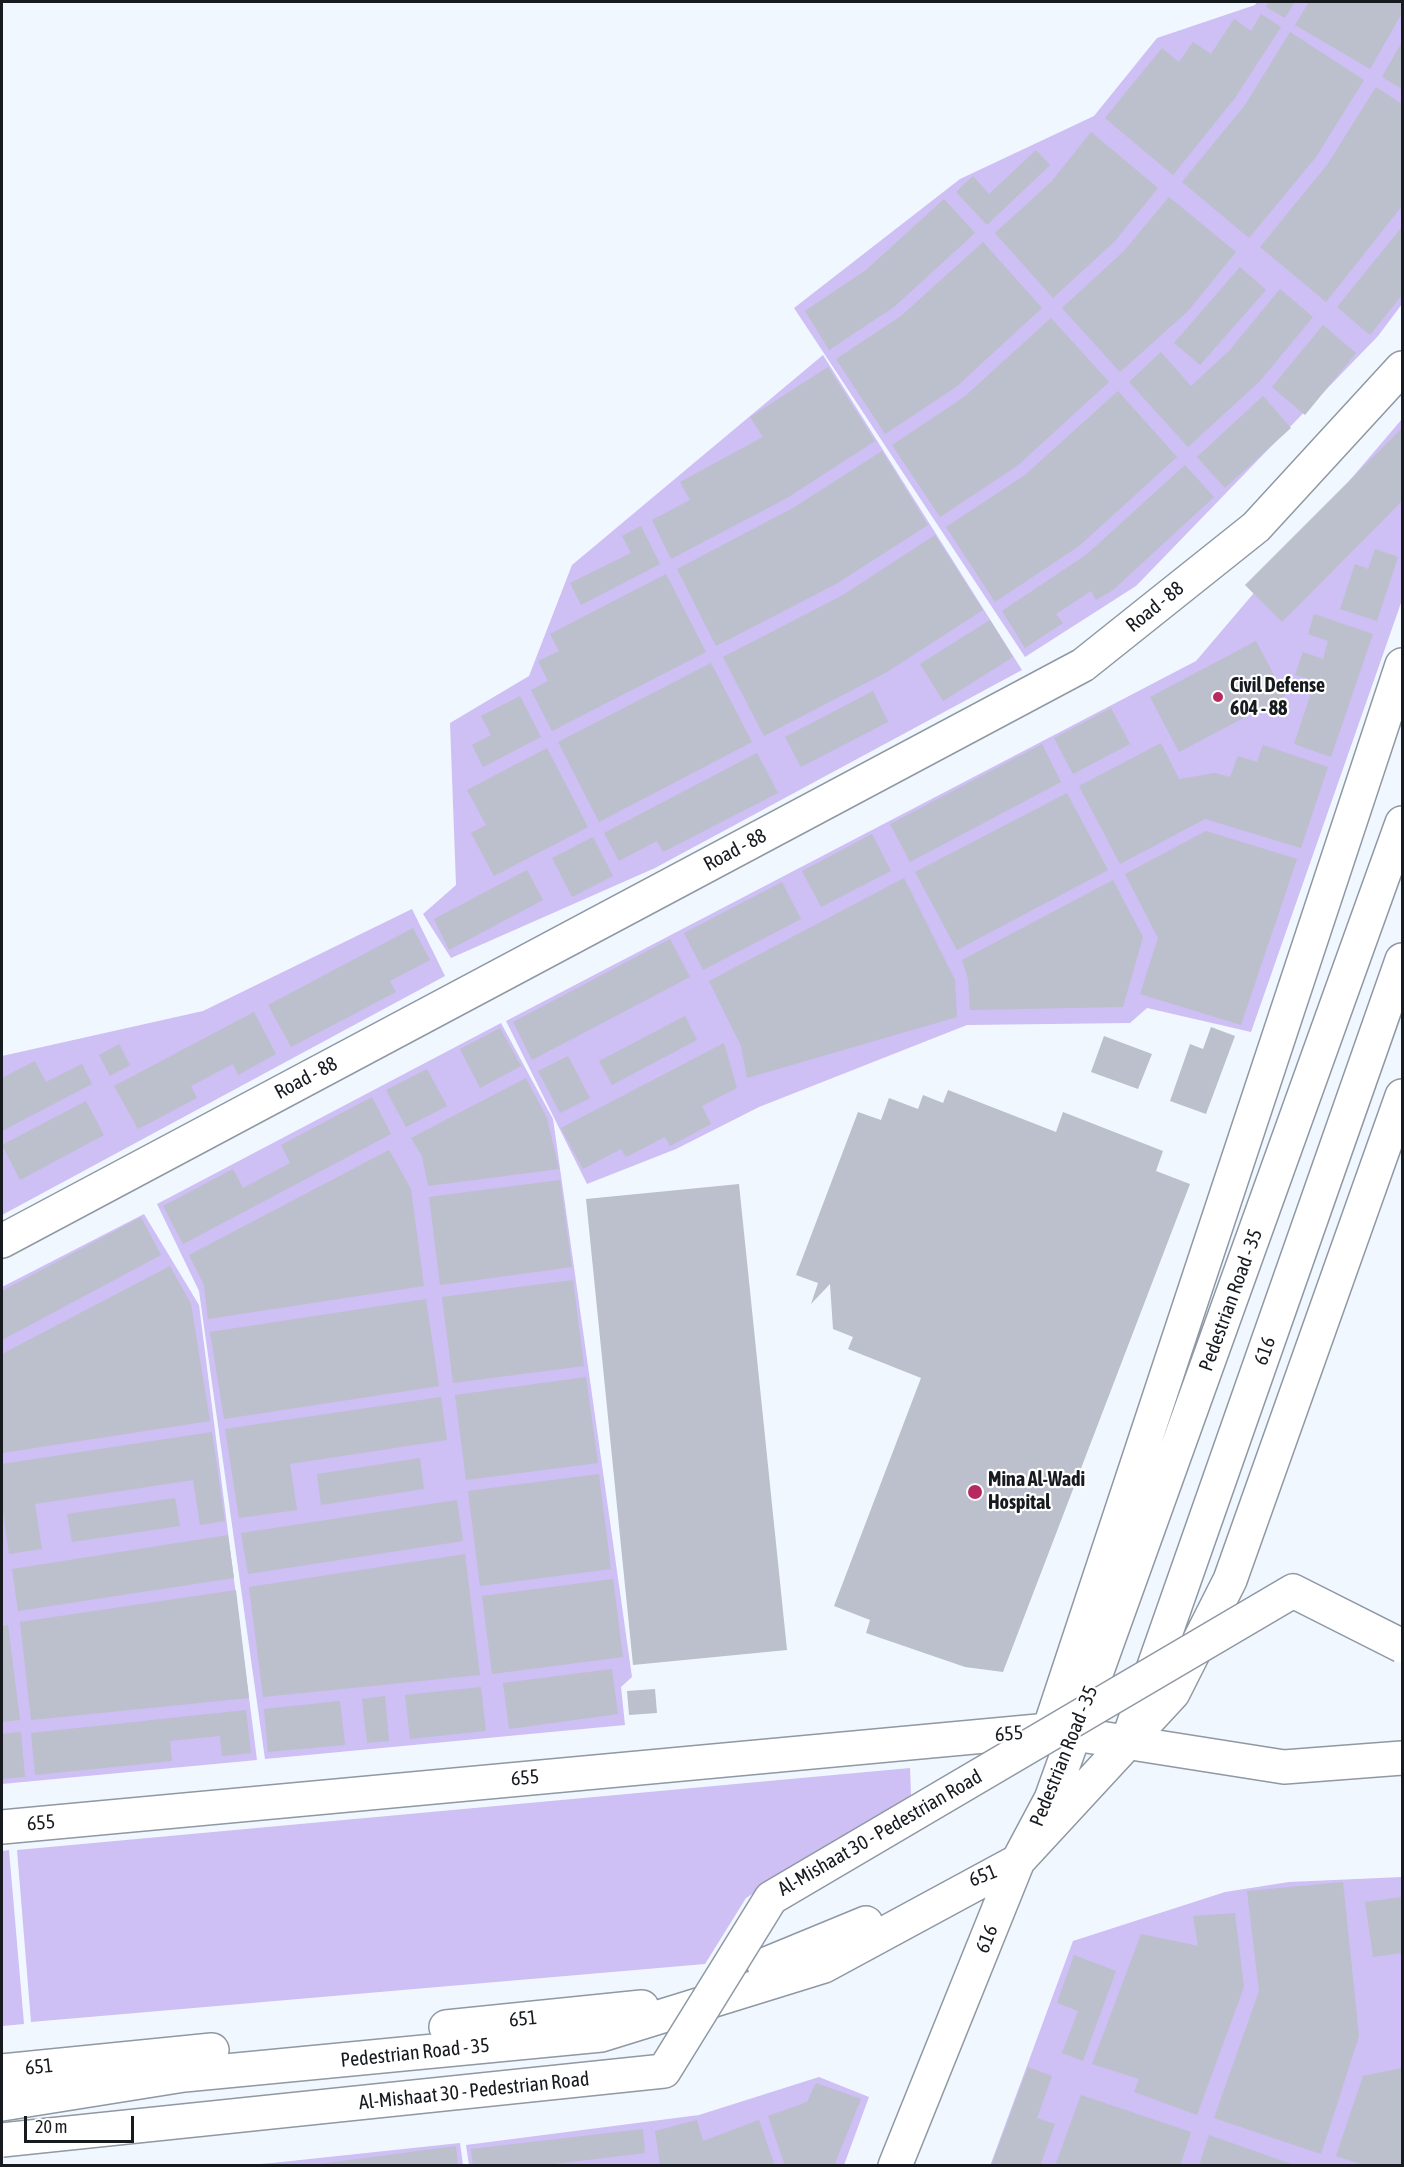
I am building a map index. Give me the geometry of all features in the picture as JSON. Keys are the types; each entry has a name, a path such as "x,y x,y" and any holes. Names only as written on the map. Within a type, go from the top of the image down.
{"street":[{"name":"Road - 88","path":"2,1241 1083,664 1256,527 1402,368"},
{"path":"1061,1732 1402,665"},
{"name":"Pedestrian Road - 35","path":"2,2104 184,2075 602,2035 824,1966 1018,1862 1051,1798 1061,1732 1402,823"},
{"name":"616","path":"1127,1743 1402,960"},
{"name":"616","path":"895,2166 1018,1862 1173,1693 1230,1580 1402,1096"},
{"name":"Al-Mishaat 30 - Pedestrian Road","path":"2,2140 664,2071 771,1898 1293,1591 1402,1646"},
{"name":"655","path":"2,1827 1061,1732 1284,1767 1402,1758"},
{"name":"651","path":"2,2071 664,2005 1018,1862"}],"shaded area":[{"path":"1257,2 1402,2 1402,304 1378,336 1136,586 1025,657 794,308 960,179 1094,116 1157,38 1255,5"},
{"path":"823,355 1022,670 655,868 451,958 423,914 456,885 450,723 529,676 572,565"},
{"path":"1402,419 1402,600 1251,1032 1147,1008 1130,1023 967,1025 759,1107 676,1149 587,1184 506,1021 1196,661"},
{"path":"412,909 445,976 2,1215 2,1056 203,1011"},
{"path":"501,1023 553,1119 632,1677 621,1687 625,1725 265,1759 199,1291 157,1204"},
{"path":"144,1214 199,1305 257,1760 2,1784 2,1287"},
{"path":"910,1768 911,1795 746,1898 705,1964 31,2022 17,1850"},
{"path":"9,1850 24,2024 2,2026 2,1851"},
{"path":"1402,1877 1402,2165 990,2166 1073,1941 1225,1892 1289,1882"},
{"path":"819,2077 869,2097 844,2165 469,2165 466,2145 699,2115"},
{"path":"460,2143 463,2165 235,2166 272,2163"}],"building":[{"path":"1269,2 1295,2 1285,18 1266,7"},
{"path":"1309,2 1402,2 1402,13 1370,69 1295,25"},
{"path":"1261,14 1281,27 1235,98 1173,175 1105,118 1162,48 1179,62 1193,42 1211,54 1234,19 1251,31"},
{"path":"1290,32 1364,80 1316,157 1249,238 1182,182 1245,105"},
{"path":"1402,42 1402,89 1382,77"},
{"path":"1376,87 1402,104 1402,206 1326,302 1260,247 1327,165"},
{"path":"1091,132 1158,188 1115,241 1053,298 995,233 1052,181"},
{"path":"1036,150 1050,165 987,225 956,192 973,176 989,194"},
{"path":"1169,197 1236,252 1188,311 1120,372 1062,308 1124,251"},
{"path":"944,199 975,233 894,307 829,350 805,311 866,270"},
{"path":"1402,227 1402,295 1370,335 1337,307"},
{"path":"983,242 1042,308 956,387 885,434 836,359 901,316"},
{"path":"1240,267 1266,290 1200,365 1174,343"},
{"path":"1280,289 1313,317 1260,381 1188,447 1129,382 1161,352 1191,386 1229,351"},
{"path":"1051,318 1109,382 1017,466 940,517 892,445 964,397"},
{"path":"1323,325 1356,353 1305,415 1272,387"},
{"path":"828,367 875,441 787,498 671,559 652,520 690,500 680,482 763,437 750,417"},
{"path":"1118,391 1177,457 1079,546 995,602 946,527 1025,475"},
{"path":"1263,396 1291,428 1225,488 1197,457"},
{"path":"1402,428 1402,501 1282,622 1245,585"},
{"path":"882,451 928,525 836,584 716,646 677,569 793,508"},
{"path":"1185,465 1214,497 1113,590 1096,600 1091,591 1056,614 1063,623 1025,648 1002,611 1086,555"},
{"path":"641,526 660,564 581,605 570,583 631,553 622,536"},
{"path":"935,535 983,610 887,672 764,736 723,657 843,595"},
{"path":"1375,549 1398,557 1377,621 1340,609 1355,564 1368,569"},
{"path":"666,574 706,652 552,731 531,690 548,681 538,661 559,651 550,634"},
{"path":"1314,614 1373,634 1331,757 1294,744 1315,681 1295,675 1303,652 1323,659 1328,641 1308,634"},
{"path":"990,620 1013,657 943,701 920,664"},
{"name":"Civil Defense 604 - 88","path":"1256,641 1285,696 1179,752 1150,697"},
{"path":"711,663 752,742 599,822 558,742"},
{"path":"873,691 888,722 801,767 785,737"},
{"path":"520,696 541,737 483,767 472,745 491,735 481,716"},
{"path":"1111,708 1130,744 1073,774 1054,738"},
{"path":"1161,743 1179,779 1215,773 1230,777 1238,756 1257,762 1263,745 1328,767 1301,848 1205,819 1120,864 1079,786"},
{"path":"1042,744 1061,782 910,862 890,824"},
{"path":"547,748 588,827 494,876 471,833 486,825 467,790"},
{"path":"757,753 778,793 663,852 657,841 619,861 604,833"},
{"path":"1067,793 1108,870 957,950 915,872"},
{"path":"1206,831 1297,859 1241,1025 1140,994 1158,938 1125,874"},
{"path":"872,834 891,871 821,907 802,871"},
{"path":"593,837 613,876 572,897 552,858"},
{"path":"527,870 543,900 449,950 434,919"},
{"path":"904,878 955,980 957,1017 747,1078 741,1046 709,981"},
{"path":"1113,880 1143,937 1123,1007 970,1010 968,979 962,960"},
{"path":"782,882 801,919 703,970 684,933"},
{"path":"413,928 430,960 390,981 396,992 291,1047 268,1005"},
{"path":"670,939 690,977 532,1060 513,1022"},
{"path":"254,1012 276,1054 238,1075 233,1064 191,1086 197,1098 138,1129 114,1086"},
{"path":"685,1016 697,1040 612,1085 599,1061"},
{"path":"1211,1027 1235,1036 1206,1114 1170,1101 1190,1044 1203,1049"},
{"path":"500,1028 521,1066 480,1088 460,1049"},
{"path":"1104,1036 1152,1054 1138,1089 1091,1072"},
{"path":"724,1043 737,1088 702,1106 711,1124 670,1146 665,1137 626,1157 621,1149 583,1169 561,1128"},
{"path":"119,1044 130,1065 110,1076 99,1055"},
{"path":"568,1056 590,1098 560,1113 538,1071"},
{"path":"35,1061 46,1082 82,1064 92,1084 2,1131 2,1078"},
{"path":"427,1069 447,1106 406,1127 386,1090"},
{"path":"526,1078 547,1118 559,1169 428,1186 422,1156 411,1138"},
{"name":"Mina Al-Wadi Hospital","path":"948,1090 1056,1132 1063,1112 1163,1151 1156,1171 1190,1184 1003,1672 965,1667 866,1633 870,1620 834,1606 921,1378 848,1349 853,1337 833,1329 830,1284 811,1304 818,1283 796,1275 858,1112 881,1120 889,1098 918,1109 923,1095 943,1103"},
{"path":"372,1097 391,1134 183,1244 163,1206 233,1169 243,1188 290,1163 281,1145"},
{"path":"86,1101 104,1135 20,1180 2,1145"},
{"path":"389,1150 411,1189 424,1286 208,1319 204,1285 189,1255"},
{"path":"560,1180 572,1267 440,1285 429,1197"},
{"path":"739,1184 787,1650 633,1665 586,1199"},
{"path":"141,1217 161,1255 2,1340 2,1291"},
{"path":"170,1266 191,1304 210,1421 2,1453 2,1354"},
{"path":"573,1280 584,1366 453,1383 442,1297"},
{"path":"426,1299 439,1386 224,1419 210,1332"},
{"path":"586,1377 598,1463 466,1480 455,1395"},
{"path":"441,1397 447,1440 290,1464 297,1510 239,1518 225,1429"},
{"path":"212,1432 225,1521 200,1525 193,1480 35,1504 42,1549 9,1554 2,1503 2,1464"},
{"path":"420,1458 424,1489 321,1505 317,1474"},
{"path":"599,1474 611,1569 480,1586 468,1491"},
{"path":"175,1498 180,1526 72,1542 67,1514"},
{"path":"457,1500 463,1541 248,1574 241,1533"},
{"path":"228,1535 234,1578 18,1611 12,1569"},
{"path":"465,1554 480,1675 263,1697 249,1587"},
{"path":"613,1579 623,1657 492,1674 482,1596"},
{"path":"236,1590 249,1698 31,1720 20,1622"},
{"path":"8,1625 20,1720 2,1722 2,1626"},
{"path":"612,1669 618,1714 509,1729 503,1683"},
{"path":"481,1687 486,1731 410,1739 405,1695"},
{"path":"655,1689 657,1713 629,1715 627,1691"},
{"path":"385,1696 389,1741 367,1743 362,1699"},
{"path":"340,1701 345,1745 268,1752 264,1709"},
{"path":"246,1710 251,1753 222,1756 220,1736 170,1741 172,1761 35,1775 31,1733"},
{"path":"21,1732 25,1777 2,1779 2,1734"},
{"path":"1343,1882 1359,2036 1321,2154 1214,2118 1259,1991 1247,1891"},
{"path":"1402,1897 1402,1953 1373,1957 1365,1902"},
{"path":"1235,1913 1244,1987 1197,2115 1134,2092 1139,2079 1092,2064 1141,1934 1198,1946 1193,1916"},
{"path":"1074,1955 1116,1971 1083,2061 1062,2053 1078,2011 1057,2003"},
{"path":"1028,2067 1052,2076 1037,2118 1055,2124 1040,2166 991,2166"},
{"path":"1402,2068 1402,2166 1367,2166 1336,2156 1363,2076"},
{"path":"816,2083 861,2099 834,2166 785,2166 768,2116 807,2102"},
{"path":"1081,2095 1191,2132 1180,2166 1055,2166"},
{"path":"697,2120 703,2141 759,2120 775,2166 660,2166 655,2131"},
{"path":"643,2129 645,2153 538,2166 473,2166 471,2149"},
{"path":"1209,2135 1294,2165 1294,2166 1199,2166"},
{"path":"456,2146 458,2166 319,2166 319,2164"}],"place":[{"name":"Civil Defense 604 - 88","path":"1218,697"},
{"name":"Mina Al-Wadi Hospital","path":"975,1492"}]}
